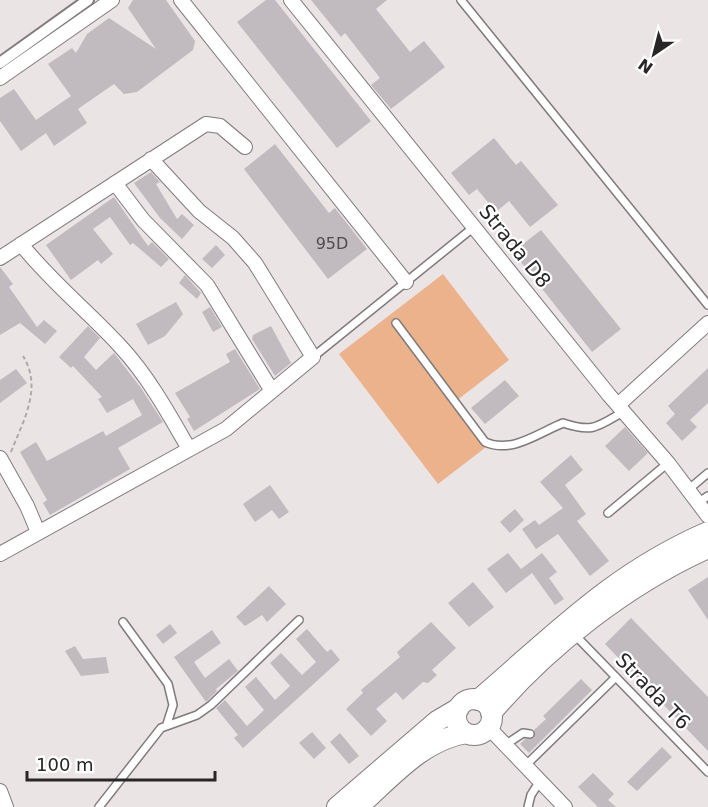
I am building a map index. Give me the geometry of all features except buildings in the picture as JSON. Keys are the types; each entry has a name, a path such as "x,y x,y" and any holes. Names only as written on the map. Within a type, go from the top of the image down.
{"main road":[{"path":"358,807 428,747 451,736 466,733 476,735 486,713 593,598 650,560 708,532"},
{"path":"486,713 603,609 649,578 708,548"},
{"path":"338,807 437,721 470,700 486,713"},
{"path":"459,708 456,722 466,733"}],"street":[{"path":"0,63 88,0"},
{"path":"0,78 112,0"},
{"path":"181,0 406,282"},
{"name":"Strada D8","path":"291,0 621,409 689,489 704,499 708,516"},
{"path":"0,258 206,124 220,126 245,147"},
{"path":"0,554 226,429 313,357 255,263 233,238 199,211 151,159"},
{"path":"115,183 143,220 207,285 272,391"},
{"path":"21,244 60,288 120,345 139,368 189,449"},
{"path":"621,409 708,323"},
{"path":"3,462 38,532"},
{"path":"486,713 505,745 565,807"}],"lane":[{"path":"460,0 708,305"},
{"path":"313,357 474,227"},
{"path":"396,323 485,442 494,446 527,440 563,423 582,429 594,428 621,409"},
{"path":"608,513 668,463"},
{"path":"689,489 708,473"},
{"path":"167,724 196,715 211,705 299,620"},
{"path":"99,807 127,768 167,724 173,705 168,684 123,622"},
{"name":"Strada T6","path":"574,634 708,772"},
{"path":"525,766 542,745 616,677"},
{"path":"505,745 523,733 530,734"},
{"path":"528,807 531,795 540,782"}],"path":[{"path":"3,462 30,403 31,369 23,356"}],"shaded area":[{"path":"443,274 509,360 456,401 490,444 438,484 339,354"}]}
